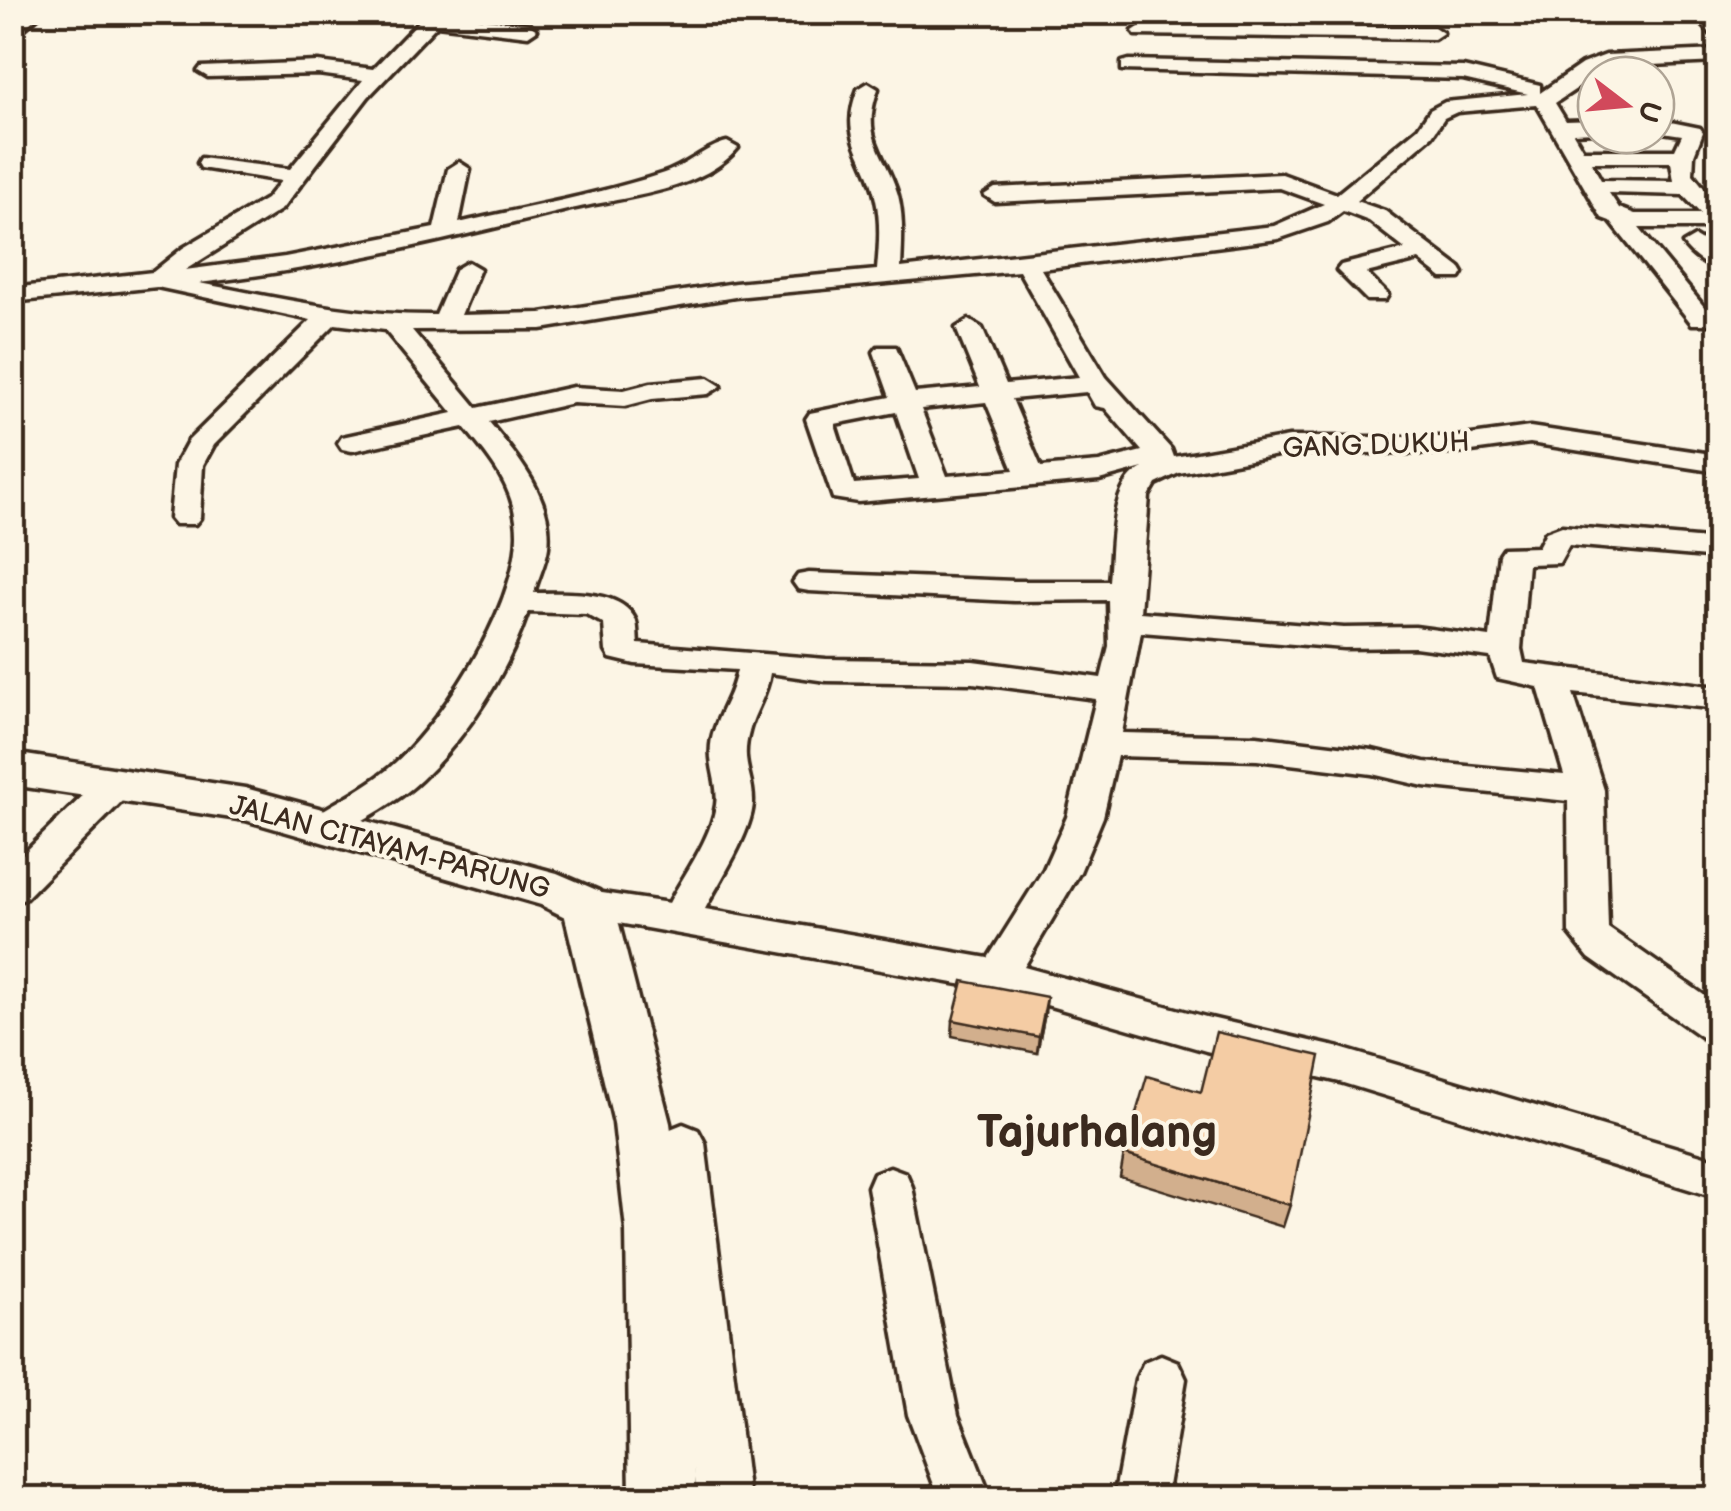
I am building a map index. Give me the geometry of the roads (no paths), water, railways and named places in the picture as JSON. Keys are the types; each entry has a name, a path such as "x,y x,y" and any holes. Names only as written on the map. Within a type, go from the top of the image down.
{"highway":[{"path":"12,24 30,12"}],"main road":[{"name":"JALAN CITAYAM-PARUNG","path":"12,769 245,804 558,891 582,904 594,924 638,1104 673,1224 662,1498"}],"street":[{"path":"1424,12 1462,73"},
{"path":"160,279 191,253 257,216 297,177 378,76 435,16 528,30"},
{"path":"1142,31 1434,33"},
{"path":"160,279 173,285 329,316 394,323 541,321 735,290 1019,264 1278,232 1320,217 1429,128 1444,109 1474,102 1550,97 1589,68 1606,61 1718,56"},
{"path":"1129,66 1462,73 1550,97"},
{"path":"208,72 318,68 378,76"},
{"path":"868,88 859,112 858,133 885,188 890,216 889,276"},
{"path":"1550,97 1559,126 1610,213 1620,219 1701,319"},
{"path":"1559,126 1576,126"},
{"path":"1676,127 1693,132 1682,156 1688,188 1718,220"},
{"path":"12,295 264,269 445,232 673,176 706,164 727,148"},
{"path":"1576,156 1682,156"},
{"path":"209,163 297,177"},
{"path":"445,232 459,168"},
{"path":"995,195 1282,181 1367,182"},
{"path":"1282,181 1378,216 1451,273"},
{"path":"1594,186 1688,188"},
{"path":"1620,219 1718,220"},
{"path":"1696,244 1718,262"},
{"path":"1376,295 1348,270 1422,252"},
{"path":"1019,264 1028,288 1050,304 1097,383 1161,455 1136,464 1031,477 843,492 820,419 906,402 1097,383"},
{"path":"446,321 468,269"},
{"path":"185,518 190,465 202,441 329,316"},
{"path":"324,826 398,779 436,744 484,674 516,602 534,546 532,518 513,469 394,323"},
{"path":"969,328 1031,477"},
{"path":"887,352 936,486"},
{"path":"352,443 572,395 625,398 651,390 708,386"},
{"name":"GANG DUKUH","path":"998,975 1073,850 1104,744 1115,691 1137,485 1171,466 1312,442 1457,446 1530,435 1718,464"},
{"path":"1718,549 1562,535 1556,538 1548,557 1514,554 1504,649 1510,672 1718,698"},
{"path":"808,582 1014,591 1344,638 1415,637 1504,649"},
{"path":"516,602 594,606 611,611 620,621 621,648 628,653 755,660 826,670 973,672 1115,691"},
{"path":"680,920 726,831 735,802 726,762 732,728 750,695 755,660"},
{"path":"1552,680 1586,790 1589,933 1603,947 1718,1026"},
{"path":"1104,744 1257,748 1372,762 1424,774 1586,790"},
{"path":"12,889 115,786"},
{"path":"582,904 998,975 1206,1034 1340,1065 1718,1180"},
{"path":"683,1143 673,1224 722,1498"},
{"path":"890,1187 933,1415 965,1498"},
{"path":"1140,1498 1162,1379"}],"district":[{"name":"Tajurhalang","path":"1097,1131"}]}
